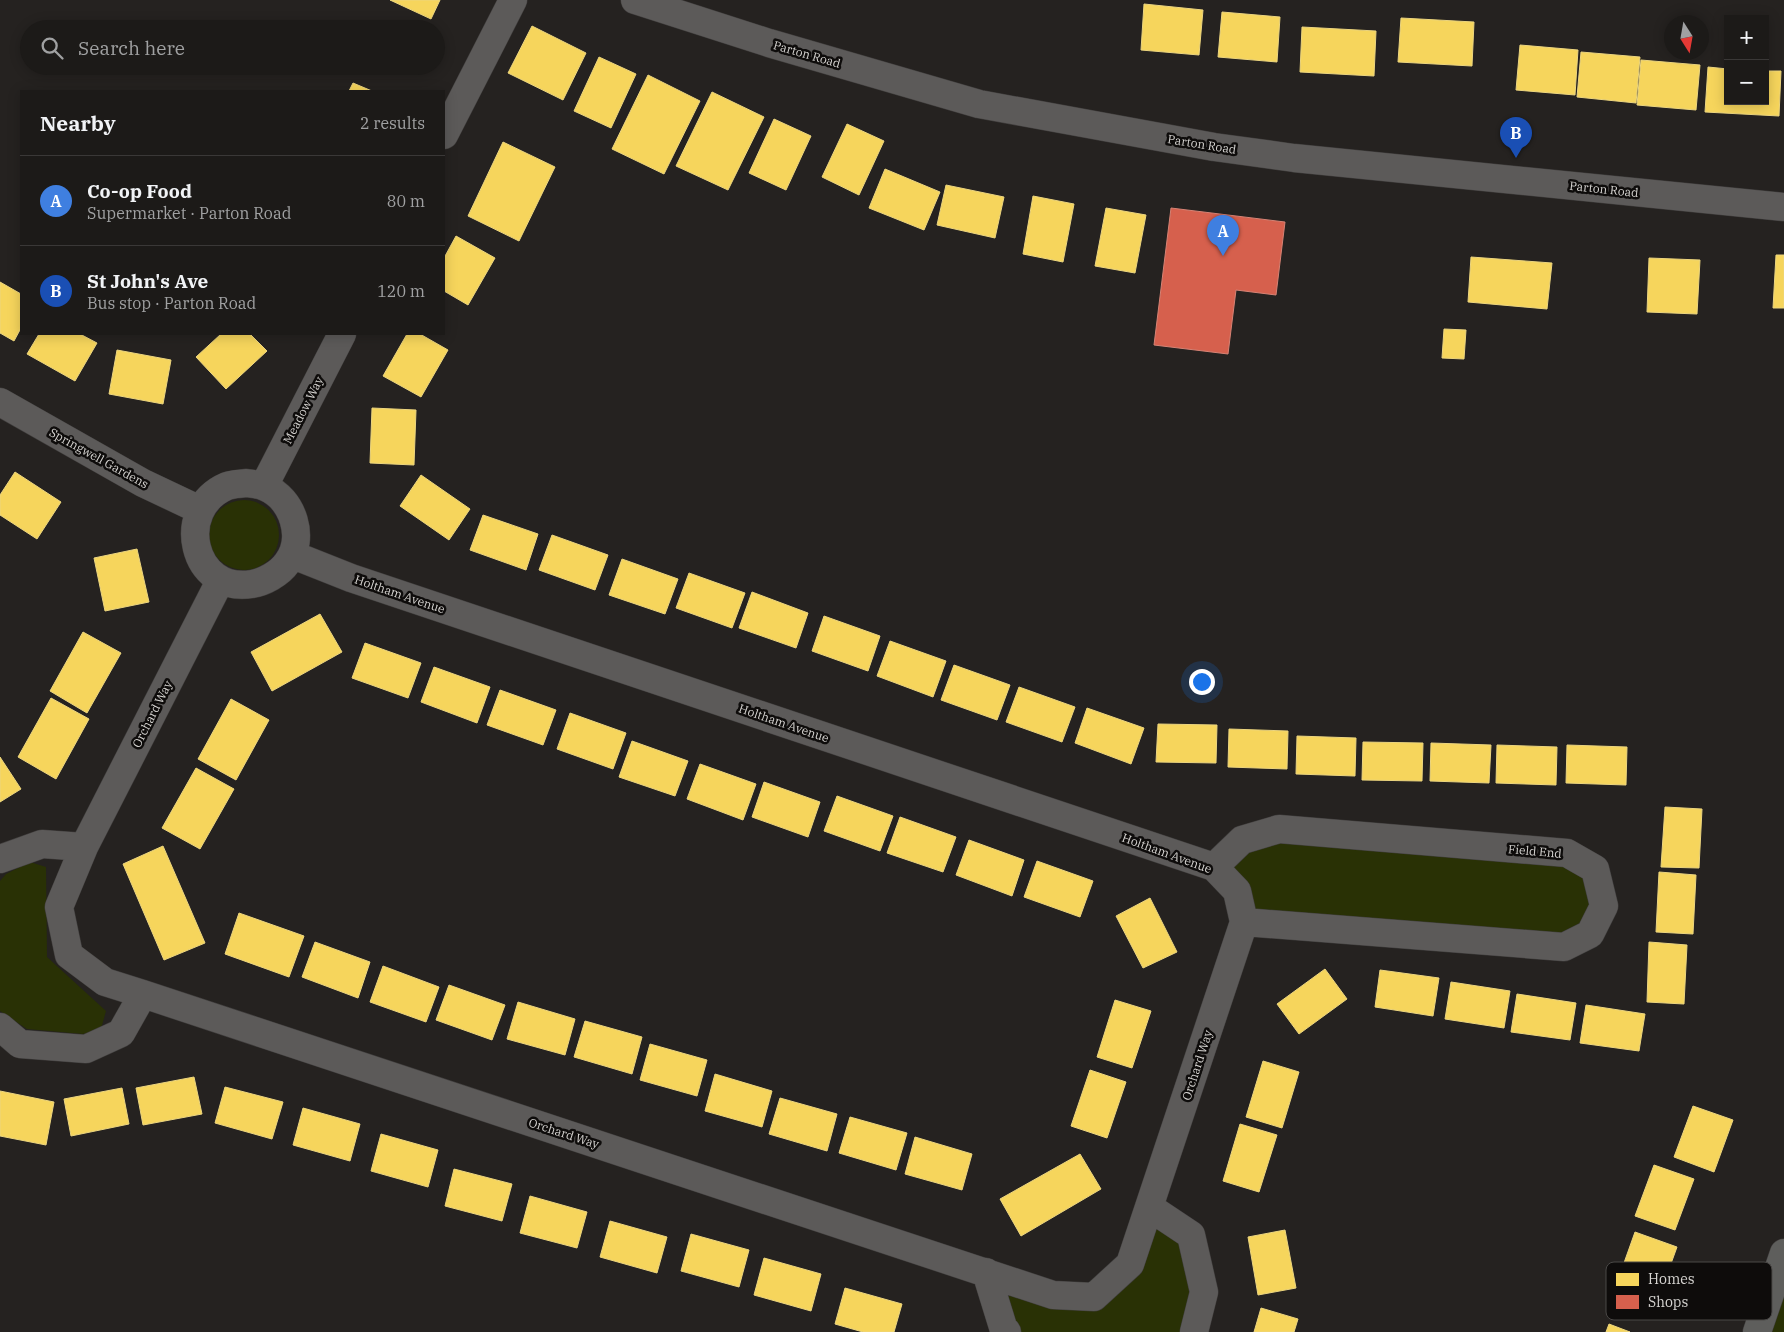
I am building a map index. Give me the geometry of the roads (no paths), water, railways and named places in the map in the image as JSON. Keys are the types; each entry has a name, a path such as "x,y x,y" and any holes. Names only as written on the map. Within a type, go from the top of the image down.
{"main road":[{"path":"1772,1288 1784,1253"},
{"path":"1757,1332 1761,1320"}],"street":[{"path":"445,133 513,0"},
{"name":"Parton Road","path":"635,0 769,43 979,104 1195,143 1294,158 1784,207"},
{"name":"Meadow Way","path":"264,486 341,335"},
{"name":"Springwell Gardens","path":"0,402 144,482 200,510"},
{"path":"246,482 264,486 279,496 291,512 296,529 293,555 284,568 262,582 244,585 220,581 205,566 195,545 194,527 200,510 212,495 228,485 246,482"},
{"name":"Holtham Avenue","path":"293,555 370,584 1214,867 1237,891 1244,922"},
{"name":"Orchard Way","path":"220,581 84,848 59,907 69,955 105,982 1052,1294 1094,1297 1130,1264 1244,922"},
{"name":"Field End","path":"1214,867 1242,840 1279,829 1567,853 1595,869 1604,906 1590,934 1564,947 1244,922"},
{"path":"0,859 42,844 84,848"},
{"path":"0,1027 20,1044 86,1049 120,1033 142,994"},
{"path":"1149,1207 1191,1235 1204,1292 1194,1332"},
{"path":"986,1272 1003,1327 1007,1332"}],"place":[{"name":"St John's Ave","path":"1516,158"},
{"name":"Co-op Food","path":"1223,256"}]}
